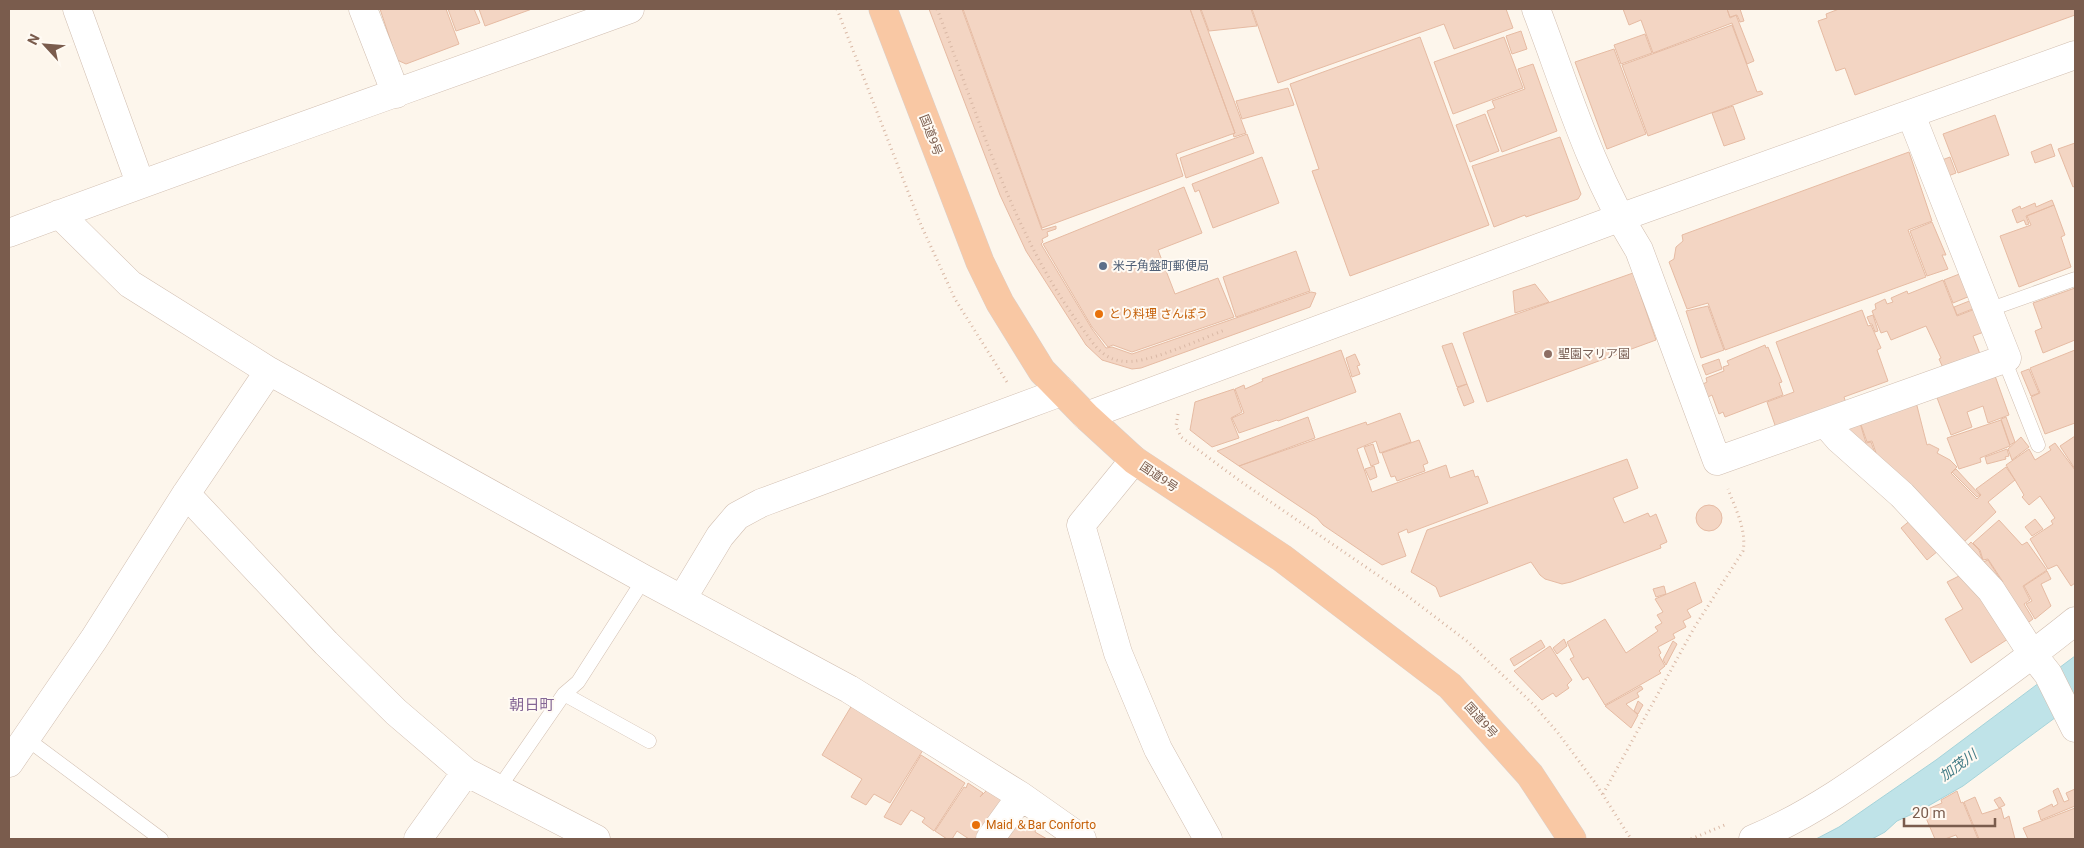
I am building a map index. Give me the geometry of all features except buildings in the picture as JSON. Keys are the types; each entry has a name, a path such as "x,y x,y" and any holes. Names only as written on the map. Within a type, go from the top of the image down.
{"highway":[{"name":"国道9号","path":"883,9 980,262 1000,303 1042,371 1086,416 1134,460 1282,558 1450,686 1530,775 1572,839"}],"street":[{"path":"77,9 140,184"},
{"path":"363,9 396,94"},
{"path":"9,233 140,184 630,9"},
{"path":"1536,9 1597,172 1619,218 1639,250 1717,461 1826,424 2007,358 1911,115"},
{"path":"1086,416 1619,218 2075,55"},
{"path":"59,214 130,284 269,370 644,579 849,689 1021,796 1082,839"},
{"path":"9,763 94,639 186,494 269,370"},
{"path":"682,599 720,536 737,516 761,503 1053,395 1061,390"},
{"path":"1826,424 1839,439 1902,495 1991,590 2040,665 2071,720"},
{"path":"1134,460 1081,525 1118,653 1158,749 1208,839"},
{"path":"186,494 326,643 396,712 466,772 596,839"},
{"path":"1753,839 1769,833 1856,782 2040,665 2075,621"},
{"path":"418,839 466,772"},
{"path":"990,839 1021,796"}],"lane":[{"path":"1988,310 2075,279"},
{"path":"2004,359 2038,445"},
{"path":"499,788 564,694 578,682 644,579"},
{"path":"564,694 649,741"},
{"path":"27,739 161,839"}],"path":[{"path":"837,9 920,225 955,299 1010,386"},
{"path":"938,9 1006,188 1038,260 1068,309 1098,350 1106,357 1122,362 1141,361 1233,327"},
{"path":"1180,406 1176,426 1181,437 1240,481 1401,591 1468,642 1534,705 1568,746 1630,839"},
{"path":"1602,795 1694,628 1743,551 1745,543 1741,526 1717,461"}],"water":[{"name":"加茂川","path":"2075,656 2075,703 1963,786 1923,809 1897,821 1885,832 1872,839 1816,839 1839,827 1936,760"}],"place":[{"name":"米子角盤町郵便局","path":"1103,266"},
{"name":"とり料理 さんぽう","path":"1099,314"},
{"name":"聖園マリア園","path":"1548,354"},
{"name":"Maid ＆Bar Conforto","path":"976,825"}],"district":[{"name":"朝日町","path":"532,705"}]}
